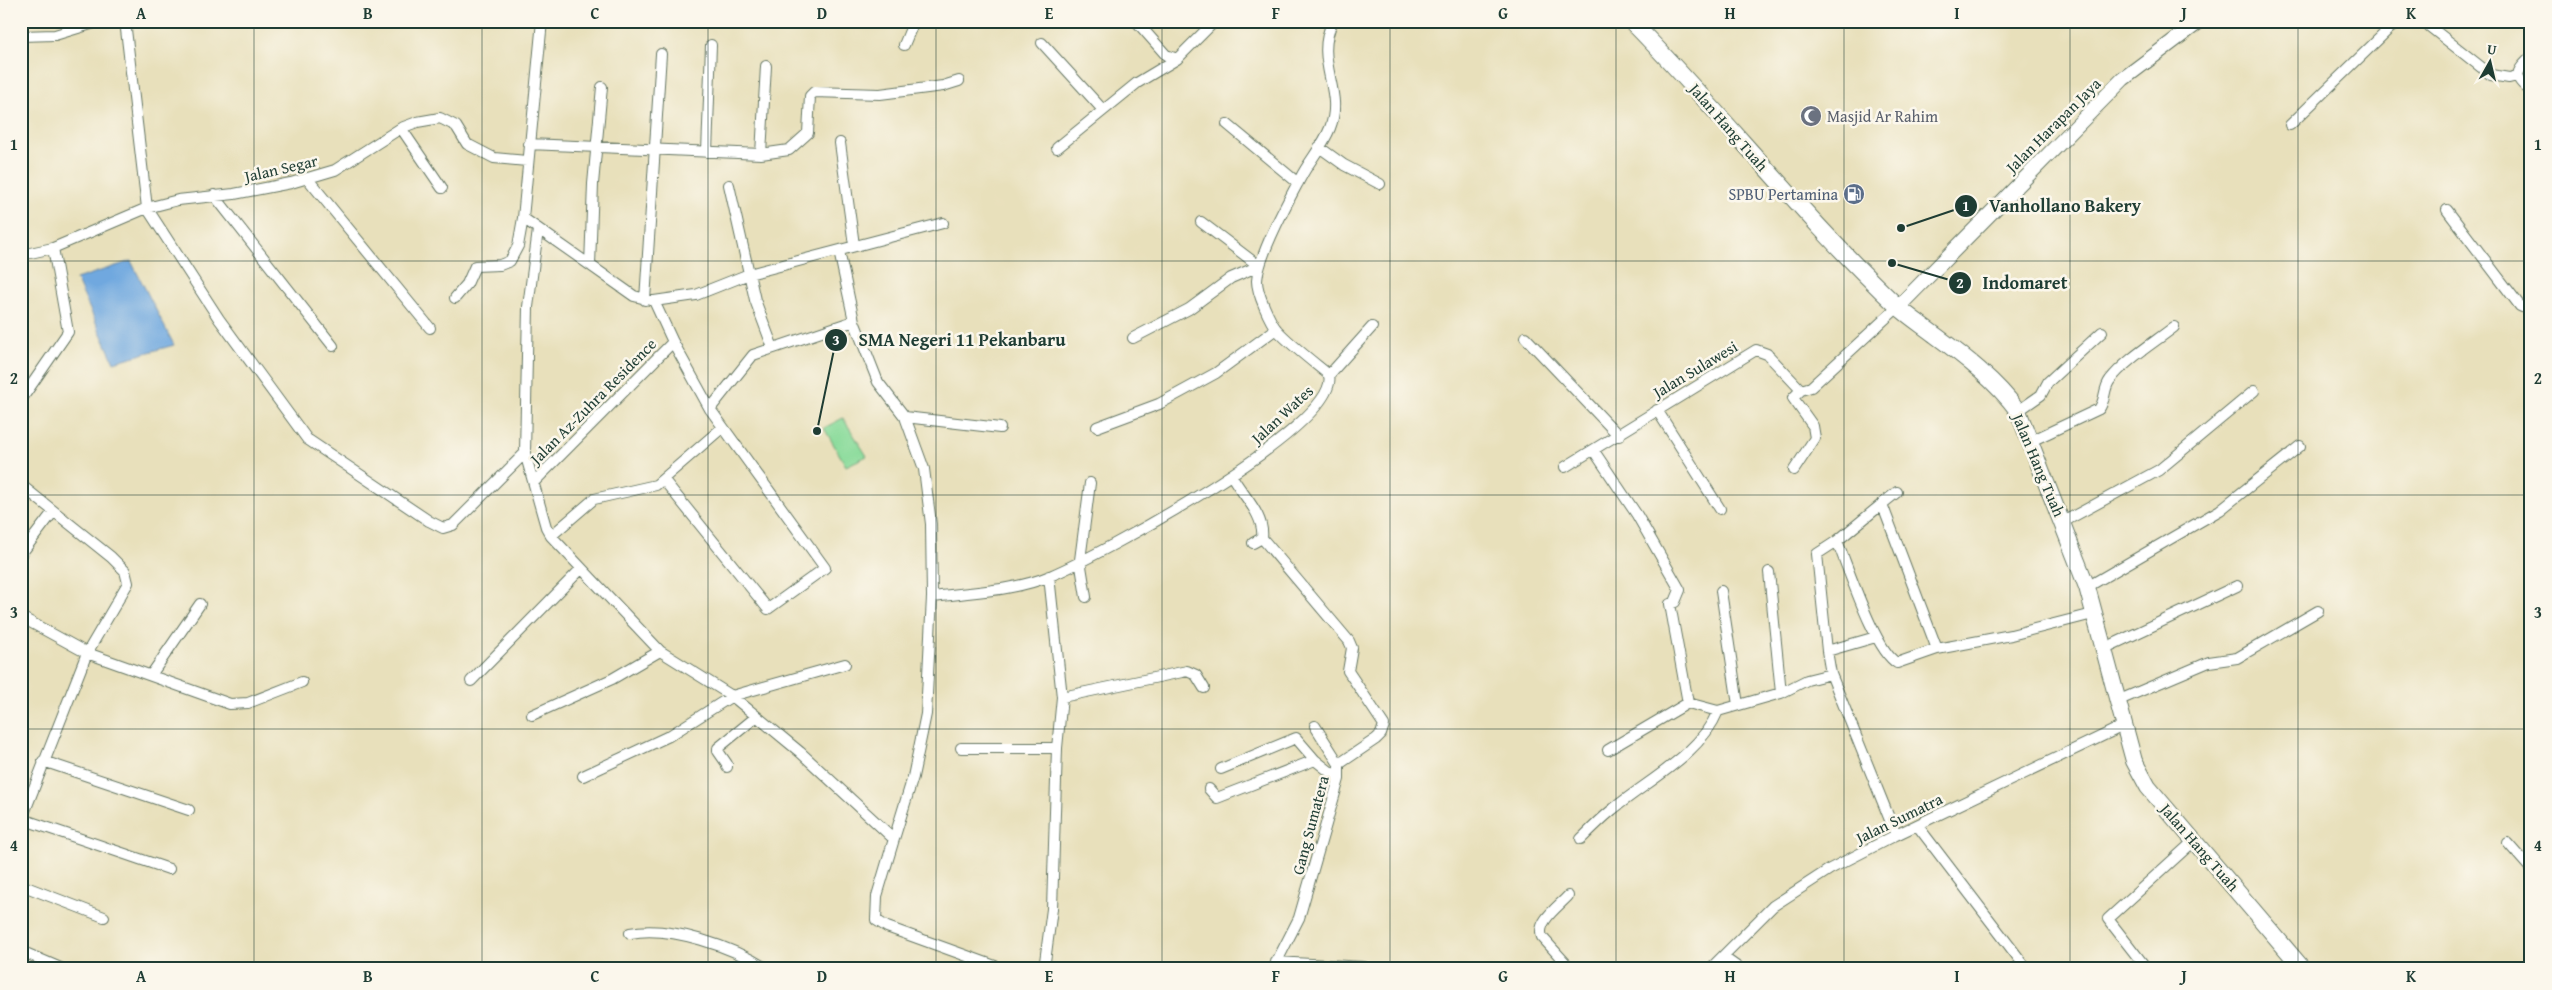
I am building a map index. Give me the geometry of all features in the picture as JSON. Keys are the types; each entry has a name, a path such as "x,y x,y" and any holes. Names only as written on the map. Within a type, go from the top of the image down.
{"main road":[{"name":"Jalan Hang Tuah","path":"1631,21 1689,81 1798,205 1898,307 1955,349 2004,392 2018,411 2087,587 2134,761 2148,787 2303,969"}],"street":[{"path":"21,36 54,35 101,21"},
{"path":"124,21 147,208 219,320 307,439 429,521 443,528 453,525 525,453"},
{"path":"455,298 467,284 476,266 500,265 510,261 518,246 523,218 542,21"},
{"path":"904,45 914,21"},
{"path":"1136,21 1166,55 1177,59"},
{"path":"1057,148 1137,83 1177,59 1215,21"},
{"name":"Jalan Wates","path":"932,597 1014,587 1049,576 1159,519 1232,476 1297,424 1327,392 1329,375 1276,329 1259,293 1259,266 1298,183 1330,128 1333,116 1333,92 1326,62 1325,44 1333,21"},
{"name":"Jalan Harapan Jaya","path":"1898,307 2123,79 2200,21"},
{"path":"2290,125 2390,28 2400,21"},
{"path":"2419,21 2424,22 2491,75 2509,78 2517,76"},
{"path":"1042,43 1103,110"},
{"path":"707,152 712,45"},
{"path":"661,54 654,150 650,300 710,409 825,568 768,609 663,479"},
{"path":"2531,57 2520,68 2517,76 2520,83 2531,91"},
{"path":"761,154 766,66"},
{"path":"529,144 761,154 789,150 805,138 810,126 810,96 814,92 880,94 943,86 959,81"},
{"path":"590,265 596,148 602,87"},
{"name":"Jalan Segar","path":"21,255 53,248 147,208 178,200 234,194 308,178 335,170 401,128 417,122 440,118 456,126 467,144 494,158 528,161"},
{"path":"1227,124 1298,183"},
{"path":"401,128 442,188"},
{"path":"840,143 854,245"},
{"path":"1320,146 1344,165 1380,184"},
{"path":"308,178 430,328"},
{"path":"729,185 755,300 773,348"},
{"path":"214,195 333,346"},
{"path":"2447,210 2520,306 2531,311"},
{"path":"523,218 634,296 650,300 696,295 749,274 943,223"},
{"path":"1133,338 1189,309 1231,278 1259,266 1201,222"},
{"path":"538,230 528,307 525,453 546,527 551,536 580,570 660,651 732,696 800,752 894,838"},
{"path":"21,400 68,332 53,248"},
{"path":"838,251 854,321 878,382 905,417 924,469 931,524 932,597 926,714 913,777 878,896 876,920 887,927 1003,969"},
{"path":"1794,470 1815,438 1813,426 1793,398 1801,390 1811,387 1898,307"},
{"path":"710,409 753,355 854,321"},
{"path":"1329,375 1372,327"},
{"path":"2031,441 2099,409 2103,403 2106,386 2115,373 2174,327"},
{"path":"1097,427 1158,404 1216,373 1276,329"},
{"path":"2018,411 2041,394 2048,382 2102,332"},
{"path":"1525,337 1619,436"},
{"name":"Jalan Az-Zuhra Residence","path":"534,482 673,342"},
{"name":"Jalan Sulawesi","path":"1565,467 1619,436 1657,410 1756,350 1767,354 1801,390"},
{"path":"2063,522 2159,470 2254,391"},
{"path":"1657,410 1720,509"},
{"path":"905,417 1000,428"},
{"path":"551,536 594,500 656,485 723,426"},
{"path":"2087,587 2220,510 2300,446"},
{"path":"1594,451 1636,515 1680,590 1675,602 1670,604 1688,703"},
{"name":"Gang Sumatera","path":"1232,476 1260,518 1263,528 1257,540 1349,641 1352,648 1348,672 1382,720 1384,729 1381,734 1339,764 1339,779 1299,918 1275,965"},
{"path":"1086,597 1080,560 1090,483"},
{"path":"21,485 111,557 125,571 128,583 87,652 43,761 22,820 169,869"},
{"path":"1896,835 1832,674 1827,651 1817,554 1837,541 1897,492"},
{"path":"1882,504 1937,649"},
{"path":"21,554 53,512"},
{"path":"1837,541 1876,636 1891,659 1897,663 1937,649 2011,635 2093,614"},
{"path":"471,681 580,570"},
{"path":"1768,572 1782,693"},
{"path":"1044,969 1052,909 1058,748 1062,697 1049,576"},
{"path":"2103,649 2237,586"},
{"path":"1720,591 1738,705"},
{"path":"151,675 200,604"},
{"path":"2117,701 2209,662 2237,658 2318,611"},
{"path":"21,618 87,652 230,704 248,704 302,682"},
{"path":"1827,651 1876,636"},
{"path":"532,715 612,679 660,651"},
{"path":"583,776 669,736 732,696 845,664"},
{"path":"1062,697 1187,671 1196,675 1204,688"},
{"path":"1608,750 1688,703 1718,710 1782,693 1807,680 1832,674"},
{"path":"1581,839 1611,810 1693,747 1711,728 1718,710"},
{"path":"727,767 718,748 756,717"},
{"path":"1315,726 1339,764"},
{"name":"Jalan Sumatra","path":"1710,969 1773,906 1830,869 1896,835 2123,726"},
{"path":"1221,768 1296,738 1315,760 1339,779"},
{"path":"961,748 1058,748"},
{"path":"1209,789 1217,798 1315,760"},
{"path":"43,761 189,810"},
{"path":"1917,825 2027,969"},
{"path":"2147,969 2108,919 2195,840"},
{"path":"2508,844 2531,869"},
{"path":"21,885 104,917"},
{"path":"1568,896 1541,925 1540,932 1542,938 1570,969"},
{"path":"630,933 656,932 701,940 747,956 767,969"},
{"path":"21,952 63,969"},
{"path":"1724,957 1740,969"},
{"path":"1275,965 1364,967"}],"green space":[{"path":"843,418 867,456 846,466 824,428"}],"water":[{"path":"131,261 174,345 114,362 76,279"}],"place":[{"name":"Masjid Ar Rahim","path":"1811,116"},
{"name":"SPBU Pertamina","path":"1854,194"},
{"name":"Vanhollano Bakery","path":"1901,228"},
{"name":"Indomaret","path":"1892,263"},
{"name":"SMA Negeri 11 Pekanbaru","path":"817,431"}]}
